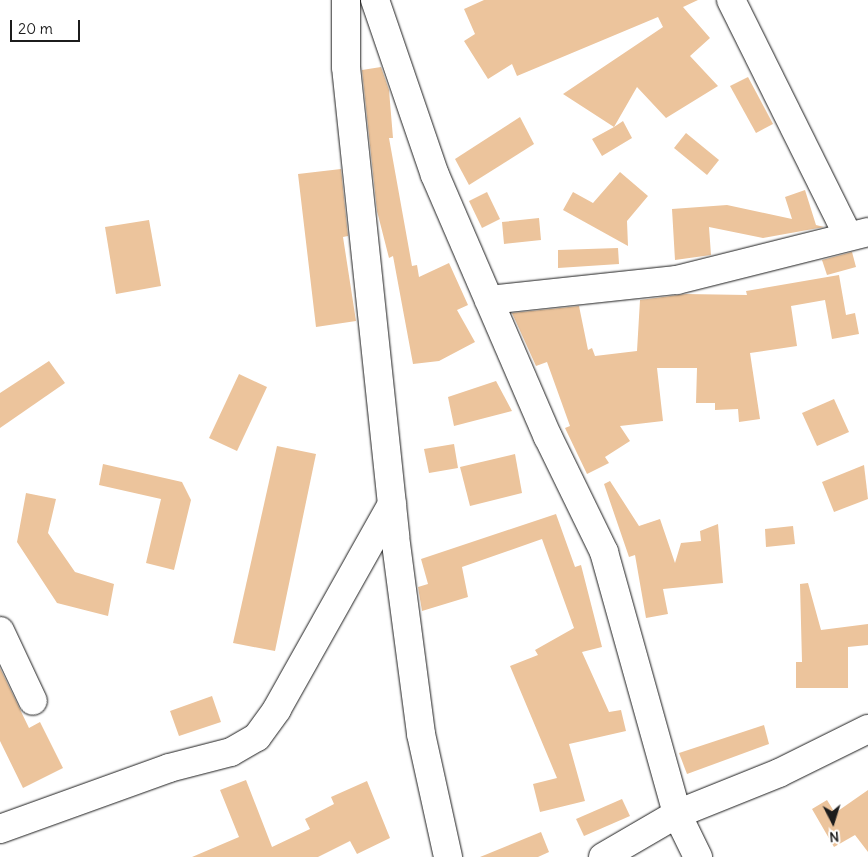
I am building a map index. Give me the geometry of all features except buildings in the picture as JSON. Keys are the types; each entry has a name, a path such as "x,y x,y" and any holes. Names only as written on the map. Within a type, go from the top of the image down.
{"street":[{"path":"346,0 346,67 392,504 421,734 448,857"},
{"path":"375,0 435,176 489,300 604,552 677,814 698,857"},
{"path":"489,300 677,280 858,234 731,0"},
{"path":"0,829 169,768 231,752 257,737 277,709 392,504"},
{"path":"0,631 33,701"},
{"path":"602,857 677,814 779,772 868,729"}]}
